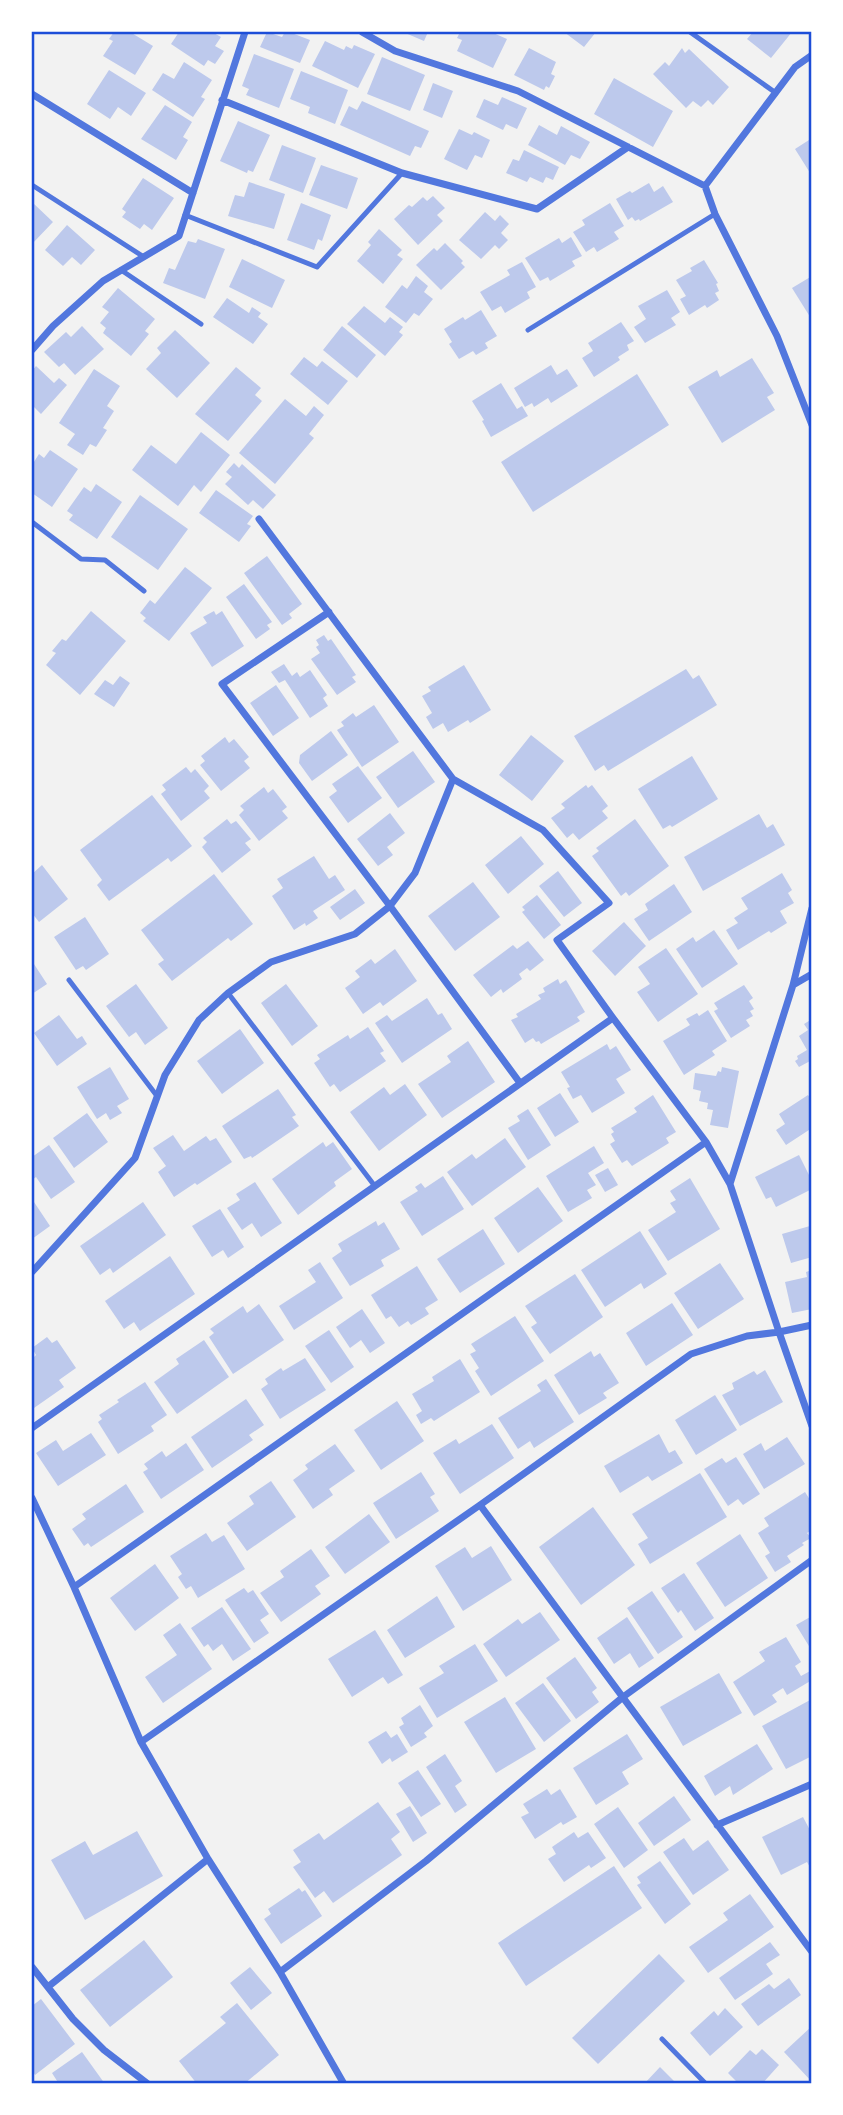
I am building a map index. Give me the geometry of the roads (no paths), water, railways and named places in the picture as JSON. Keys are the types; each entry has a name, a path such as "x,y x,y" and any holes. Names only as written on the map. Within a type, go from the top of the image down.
{"street":[{"path":"32,350 53,326 103,281 179,236 245,32"},
{"path":"362,32 395,51 519,91 705,186 715,214 777,336 811,425"},
{"path":"705,186 795,67 811,55"},
{"path":"32,94 193,193"},
{"path":"222,100 402,173 537,209 628,147"},
{"path":"259,519 453,779 543,830 609,903 556,940 706,1142 730,1184 811,1426"},
{"path":"329,612 222,684 520,1083"},
{"path":"32,1272 135,1158 165,1075 199,1020 228,993 271,962 355,934 390,906 415,873 453,779"},
{"path":"730,1184 793,985 811,908"},
{"path":"793,985 811,974"},
{"path":"32,1428 613,1018"},
{"path":"74,1587 706,1142"},
{"path":"141,1742 480,1506 691,1354 747,1336 811,1325"},
{"path":"32,1499 35,1517 74,1587 141,1742 208,1859 280,1972 344,2084"},
{"path":"480,1506 811,1952"},
{"path":"280,1972 426,1861 623,1697 811,1560"},
{"path":"717,1825 811,1784"},
{"path":"49,1986 208,1859"},
{"path":"32,1966 73,2019 104,2050 148,2084"}],"lane":[{"path":"690,32 776,93"},
{"path":"185,215 317,267 402,173"},
{"path":"32,185 144,257"},
{"path":"528,330 715,214"},
{"path":"121,270 201,324"},
{"path":"32,522 80,559 105,560 144,591"},
{"path":"69,979 157,1096"},
{"path":"228,993 374,1185"},
{"path":"662,2039 706,2084"}]}
